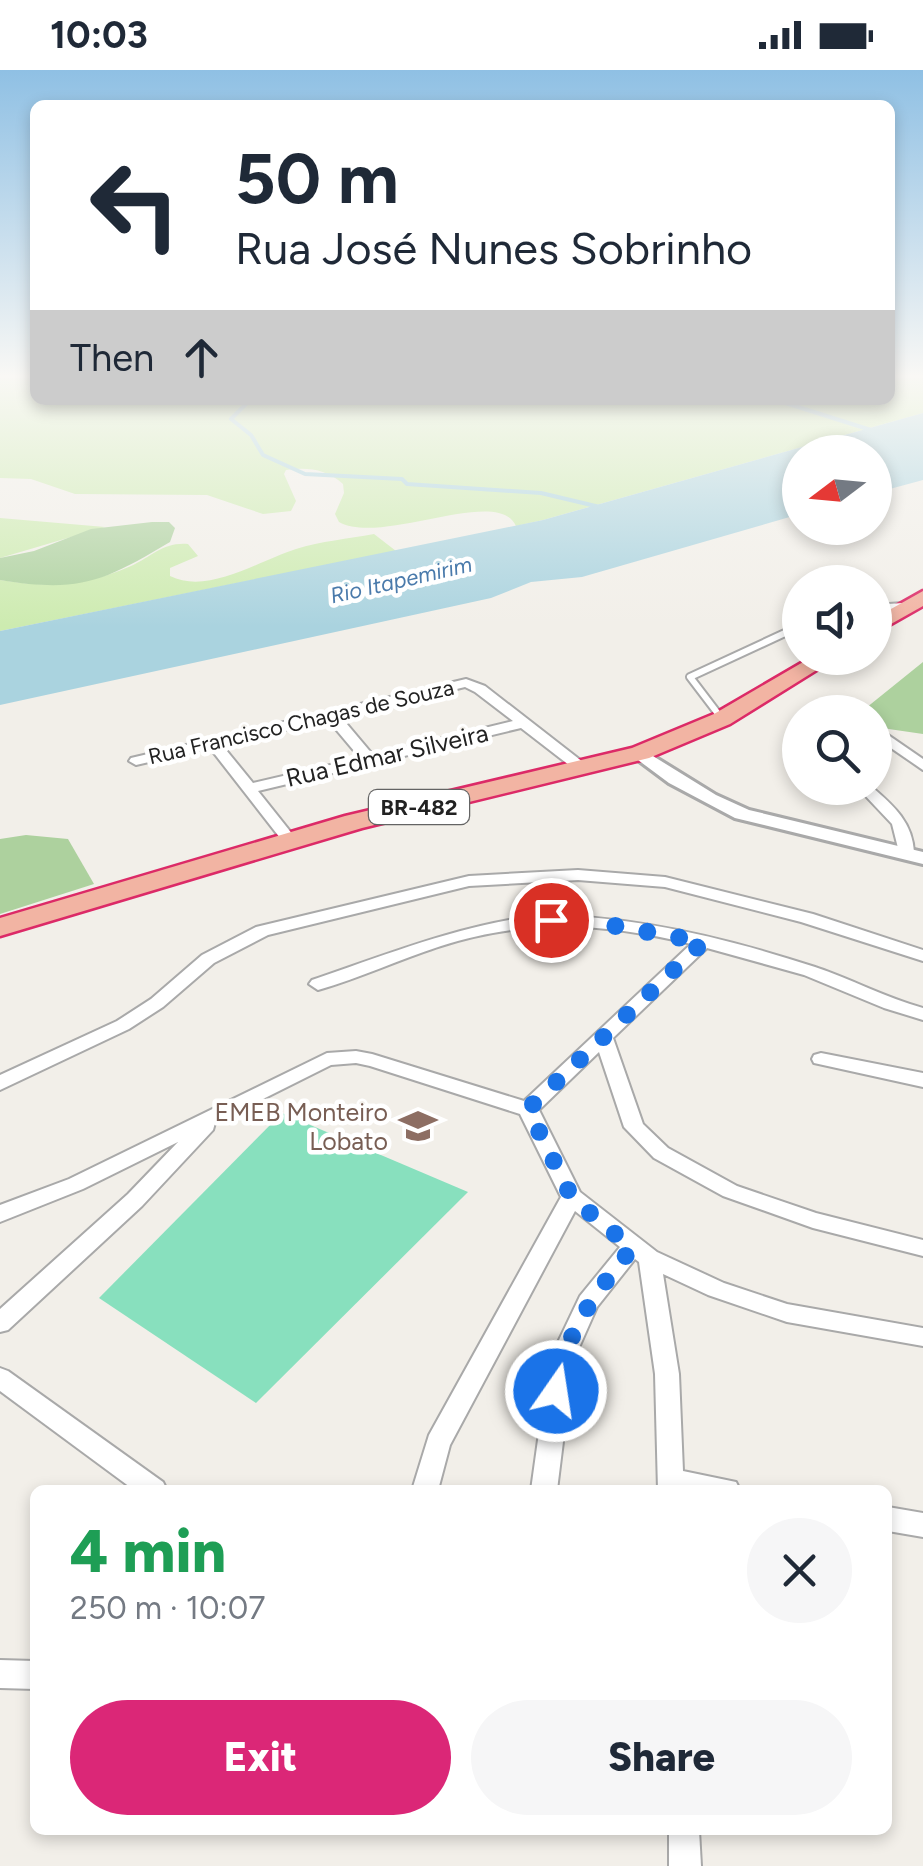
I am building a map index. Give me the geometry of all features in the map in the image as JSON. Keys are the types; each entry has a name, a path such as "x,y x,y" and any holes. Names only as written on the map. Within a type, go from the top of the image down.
{"highway":[{"path":"892,617 917,602"},
{"name":"BR-482","path":"0,927 289,840 640,753 722,719 796,675"}],"street":[{"name":"Rua Francisco Chagas de Souza","path":"136,761 466,684 480,688 524,723"},
{"path":"330,714 369,758"},
{"path":"524,723 583,770"},
{"name":"Rua Edmar Silveira","path":"251,788 524,723"},
{"path":"213,742 289,840"},
{"path":"892,743 923,766"},
{"path":"640,753 689,790 756,821 915,855"},
{"path":"882,805 902,826 915,855"},
{"path":"0,1082 123,1025 157,1003 208,960 262,930 469,881 578,875 664,882 807,918 923,956"},
{"path":"318,984 510,924 594,922 703,942 796,966 923,1014"},
{"path":"528,1109 703,942"},
{"path":"604,1038 634,1127 661,1153 730,1191 812,1220 923,1248"},
{"path":"0,1214 76,1184 312,1065 342,1056 391,1066 528,1109 572,1198 640,1253 716,1290 787,1313 923,1337"},
{"path":"821,1059 923,1080"},
{"path":"0,1323 146,1190 213,1118"},
{"path":"426,1485 438,1443 572,1198"},
{"path":"640,1253 668,1374 671,1485"},
{"path":"545,1485 561,1361 588,1302 640,1253"},
{"path":"0,1378 147,1485"},
{"path":"892,1520 923,1525"},
{"path":"0,1674 30,1675"},
{"path":"684,1835 686,1866"}],"lane":[{"path":"892,606 917,602"},
{"path":"722,719 692,685 690,677 782,634"}],"green space":[{"path":"0,459 760,459 516,526 505,515 487,511 382,527 339,522 335,514 344,493 343,484 309,469 286,470 284,474 296,501 291,511 263,514 207,495 75,494 31,479 0,478"},
{"path":"0,518 105,527 0,558"},
{"path":"169,522 175,528 170,542 108,575 50,585 0,580 0,558 34,551 91,529"},
{"path":"374,534 396,551 0,631 0,580 34,584 82,581 114,573 179,544 188,544 198,556 170,568 170,576 185,581 217,579 305,546"},
{"path":"923,662 923,734 892,729 892,695 882,695"},
{"path":"26,835 68,839 94,884 0,914 0,839"},
{"path":"282,1113 468,1192 256,1403 99,1298"}],"water":[{"name":"Rio Itapemirim","path":"760,459 782,459 782,519 582,577 531,582 491,598 0,705 0,631 543,520"},
{"name":"Rio Itapemirim","path":"892,459 923,459 923,480 892,488"}],"waterway":[{"path":"271,459 305,474 541,493 604,508"}],"place":[{"name":"EMEB Monteiro Lobato","path":"418,1126"}],"route":[{"path":"551,920 594,922 703,942 528,1109 572,1198 632,1248 588,1302 573,1329 561,1361 556,1391"}]}
